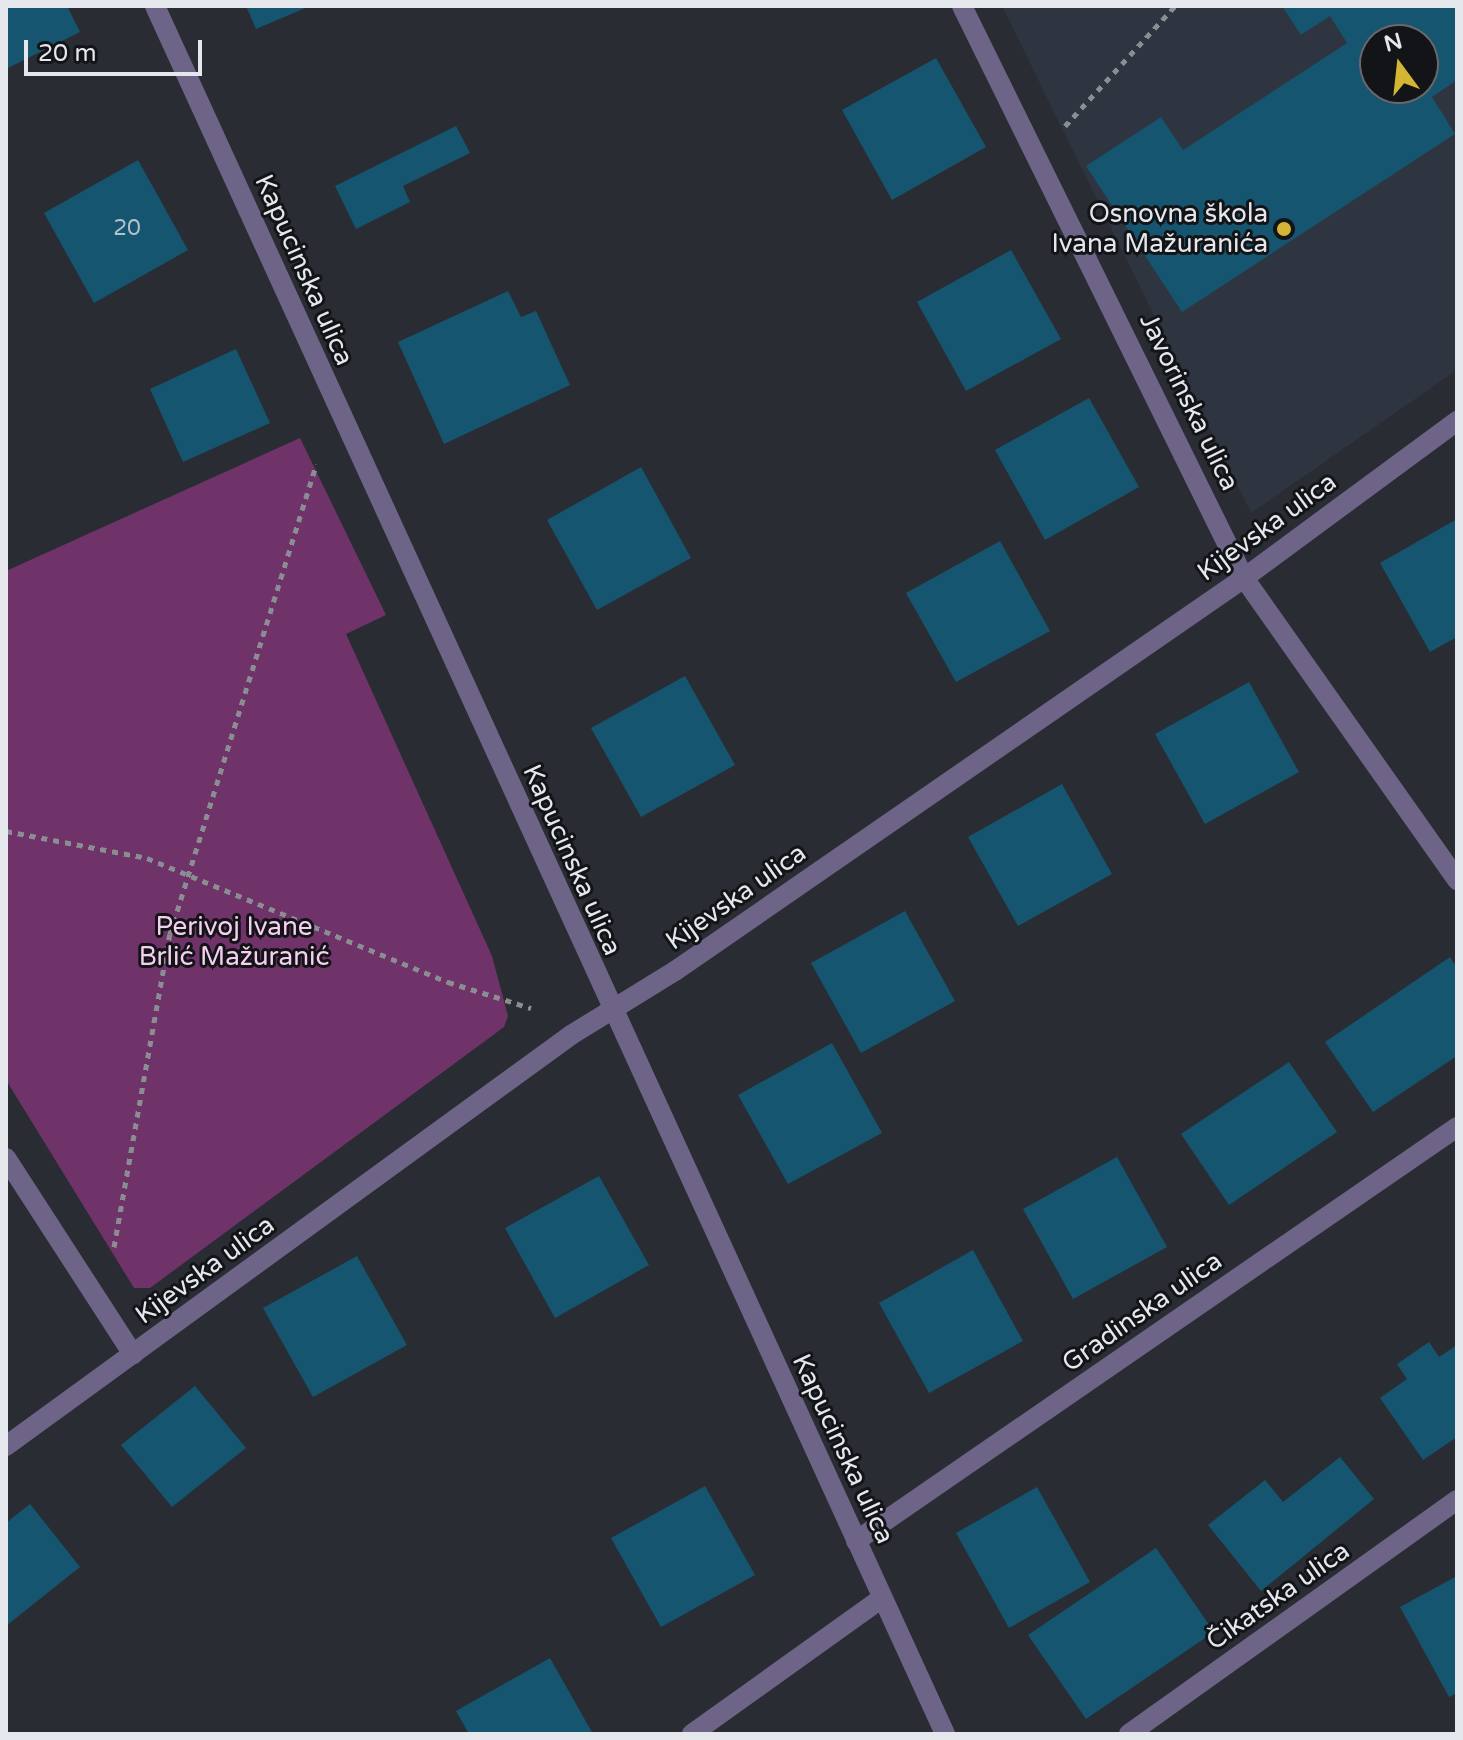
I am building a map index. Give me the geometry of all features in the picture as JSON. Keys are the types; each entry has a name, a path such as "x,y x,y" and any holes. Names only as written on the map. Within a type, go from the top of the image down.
{"street":[{"name":"Kapucinska ulica","path":"155,6 611,1010 945,1734"},
{"name":"Javorinska ulica","path":"962,6 1244,578 1457,880"},
{"name":"Kijevska ulica","path":"6,1446 611,1010 1244,578 1457,421"},
{"name":"Gradinska ulica","path":"856,1541 1457,1127"},
{"path":"6,1158 133,1354"},
{"name":"Čikatska ulica","path":"1129,1734 1457,1500"},
{"path":"692,1734 882,1598"}],"path":[{"path":"1058,130 1175,6"},
{"path":"112,1255 170,934 191,876 284,557 321,451"},
{"path":"6,831 147,858 448,982 531,1008"}],"shaded area":[{"name":"Osnovna škola Ivana Mažuranića","path":"1002,6 1457,6 1457,370 1251,513"}],"green space":[{"name":"Perivoj Ivane Brlić Mažuranić","path":"300,438 386,615 346,634 492,956 508,1016 504,1027 150,1288 134,1288 6,1080 6,571"}],"building":[{"path":"6,6 67,6 80,32 6,69"},
{"path":"246,6 310,6 256,29"},
{"name":"Osnovna škola Ivana Mažuranića","path":"1282,6 1457,6 1457,80 1439,92 1439,24 1359,24 1359,104 1436,104 1455,134 1182,312 1086,166 1161,117 1183,150 1347,43 1330,16 1301,35"},
{"path":"936,58 986,147 892,200 842,110"},
{"path":"456,126 470,153 403,186 410,202 356,229 335,186"},
{"path":"138,160 188,250 94,303 44,213"},
{"path":"1011,250 1061,339 966,391 917,302"},
{"path":"508,291 521,317 536,311 570,385 444,444 398,342"},
{"path":"236,349 270,423 183,462 150,389"},
{"path":"1089,398 1139,487 1045,540 995,450"},
{"path":"641,467 691,558 597,610 547,520"},
{"path":"1457,519 1457,637 1430,652 1380,563"},
{"path":"1000,541 1050,631 956,682 906,593"},
{"path":"685,676 735,765 641,817 591,728"},
{"path":"1249,682 1299,772 1205,824 1155,734"},
{"path":"1062,784 1112,874 1018,926 968,837"},
{"path":"905,911 955,1001 861,1053 811,963"},
{"path":"1450,957 1457,968 1457,1056 1373,1112 1325,1042"},
{"path":"832,1043 882,1133 788,1184 738,1095"},
{"path":"1289,1062 1337,1132 1229,1205 1181,1134"},
{"path":"1117,1157 1167,1247 1073,1299 1023,1209"},
{"path":"599,1176 649,1265 555,1318 505,1228"},
{"path":"973,1250 1023,1341 929,1393 879,1303"},
{"path":"357,1256 407,1345 313,1397 263,1308"},
{"path":"1429,1342 1439,1357 1457,1345 1457,1437 1423,1460 1380,1398 1407,1379 1397,1364"},
{"path":"195,1386 246,1448 172,1507 121,1445"},
{"path":"1340,1457 1374,1499 1261,1591 1208,1525 1265,1480 1283,1502"},
{"path":"705,1486 755,1575 661,1627 611,1538"},
{"path":"1037,1487 1090,1582 1009,1628 956,1533"},
{"path":"30,1504 80,1567 6,1626 6,1523"},
{"path":"1156,1548 1214,1632 1086,1719 1028,1635"},
{"path":"1457,1576 1457,1693 1449,1697 1400,1607"},
{"path":"550,1658 593,1734 469,1734 456,1711"}],"place":[{"name":"Osnovna škola Ivana Mažuranića","path":"1284,229"}]}
